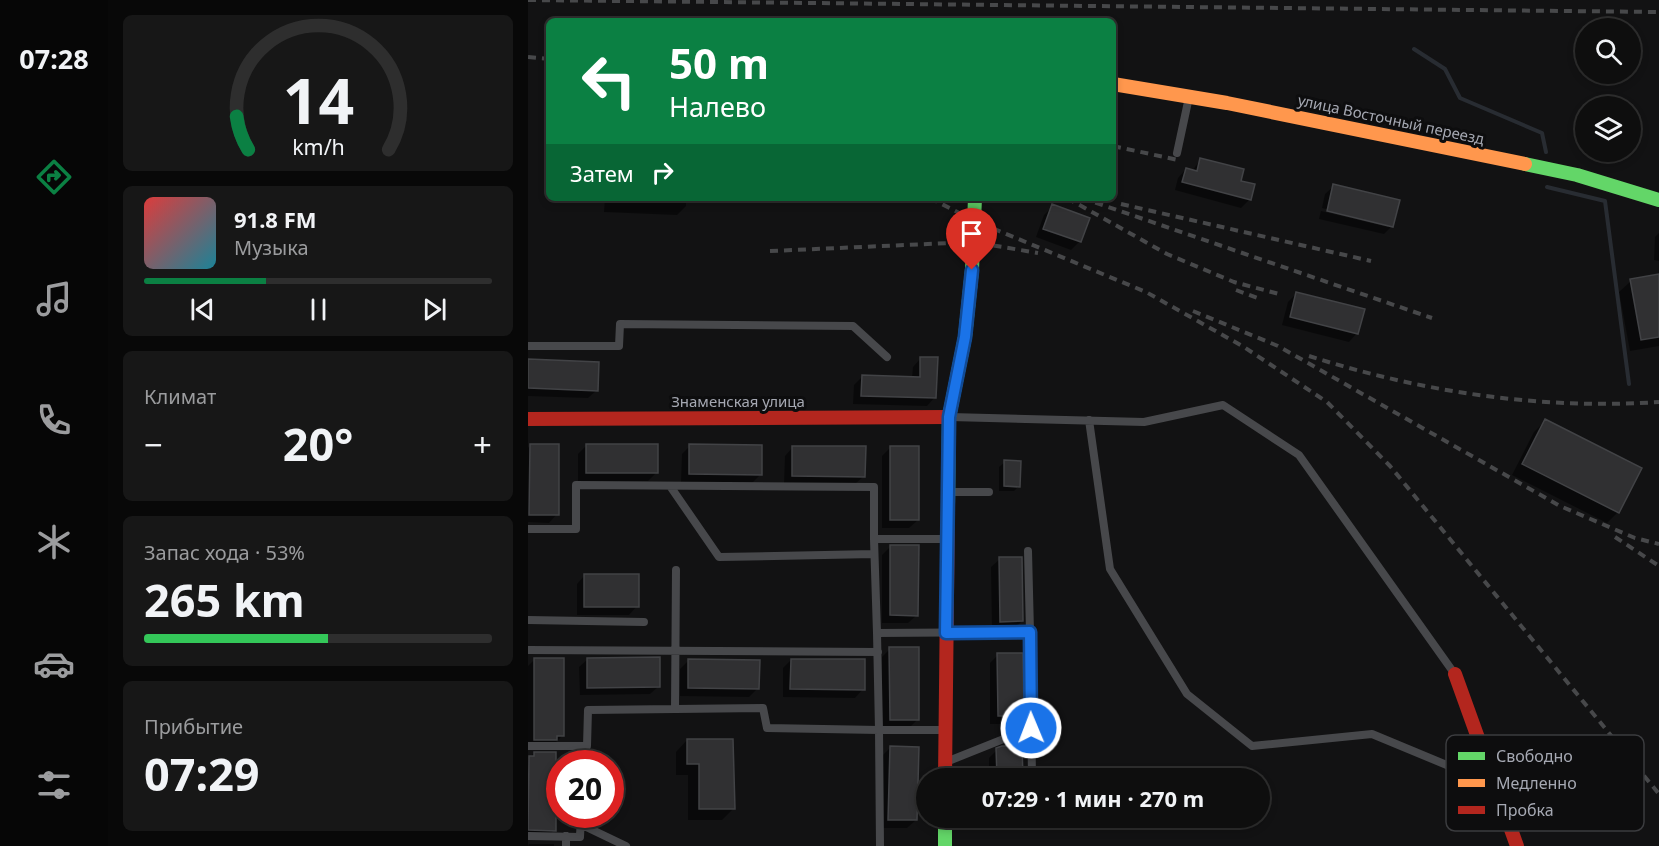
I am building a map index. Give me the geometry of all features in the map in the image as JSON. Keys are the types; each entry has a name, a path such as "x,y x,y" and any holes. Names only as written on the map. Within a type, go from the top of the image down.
{"street":[{"name":"улица Восточный переезд","path":"1116,84 1189,96 1577,175 1659,200"},
{"path":"945,768 949,417 965,337 972,270 975,201"},
{"name":"Знаменская улица","path":"528,419 949,417"},
{"path":"1455,674 1478,735"},
{"path":"945,828 945,846"},
{"path":"1512,831 1517,846"}],"lane":[{"path":"1177,153 1189,96"},
{"path":"528,346 619,346 620,324 854,326 887,357"},
{"path":"949,417 1144,422 1223,405 1299,455 1455,674"},
{"path":"1089,420 1110,569 1188,694 1252,746 1372,734 1446,764"},
{"path":"528,529 576,529 576,484 874,486 880,846"},
{"path":"670,486 719,557 874,554"},
{"path":"948,492 989,492"},
{"path":"874,539 948,539"},
{"path":"1028,551 1032,768"},
{"path":"675,709 676,570"},
{"path":"528,620 644,622"},
{"path":"877,633 1030,632"},
{"path":"528,650 878,652"},
{"path":"528,746 587,746 588,710 764,708 767,728 946,730"},
{"path":"945,763 1031,728"},
{"path":"580,828 580,846"},
{"path":"588,828 626,846"},
{"path":"528,836 580,837"},
{"path":"566,836 566,846"}],"building":[{"path":"1200,158 1244,169 1241,181 1255,184 1251,200 1182,182 1186,168 1197,171"},
{"path":"1333,184 1400,200 1393,227 1327,211"},
{"path":"1052,204 1090,218 1081,242 1043,229"},
{"path":"1659,274 1659,337 1641,340 1630,279"},
{"path":"1296,292 1365,309 1358,334 1290,317"},
{"path":"920,357 938,357 936,398 861,396 862,375 920,377"},
{"path":"528,359 599,362 598,391 528,388"},
{"path":"1545,419 1642,468 1619,513 1522,464"},
{"path":"530,444 559,444 559,515 529,515"},
{"path":"586,444 658,444 658,473 586,473"},
{"path":"689,444 762,445 762,475 689,474"},
{"path":"792,446 866,446 865,477 792,476"},
{"path":"890,446 919,446 919,520 890,520"},
{"path":"1004,460 1021,461 1020,487 1004,486"},
{"path":"890,545 919,545 918,616 890,615"},
{"path":"999,557 1022,557 1023,621 1000,622"},
{"path":"584,574 639,574 639,607 584,607"},
{"path":"889,647 919,647 919,720 890,720"},
{"path":"997,653 1023,653 1024,716 998,716"},
{"path":"660,657 660,687 587,688 587,658"},
{"path":"534,658 564,658 564,736 557,736 557,740 534,740"},
{"path":"688,659 760,660 759,689 688,688"},
{"path":"791,659 865,659 865,690 790,689"},
{"path":"687,739 733,739 735,809 699,809 699,764 687,764"},
{"path":"890,746 919,747 918,768 916,768 916,820 888,820"},
{"path":"1022,746 1023,768 997,768 996,748"},
{"path":"534,752 546,752 546,828 556,828 556,831 528,830 529,756 534,756"}],"waterway":[{"path":"1414,49 1445,69 1460,98 1542,133 1546,152"},
{"path":"1547,187 1605,201 1629,384"}],"railway":[{"path":"528,0 1659,12"},
{"path":"528,57 546,59"},
{"path":"1116,147 1178,160"},
{"path":"936,201 975,221 1146,292 1244,347 1327,402 1390,466 1611,735"},
{"path":"1072,201 1167,254 1234,282 1279,294"},
{"path":"1091,201 1432,318"},
{"path":"1121,204 1371,261"},
{"path":"770,251 973,242 1038,253"},
{"path":"1236,290 1260,299"},
{"path":"1193,311 1278,346 1560,506 1635,538 1659,544"},
{"path":"1309,356 1395,380 1482,396 1570,403 1659,402"},
{"path":"1615,537 1659,566"},
{"path":"1644,776 1659,794"}],"traffic: fast":[{"path":"1525,164 1577,175 1659,200"},
{"path":"948,506 949,417 965,337 972,270 975,201"},
{"path":"945,828 945,846"}],"traffic: slow":[{"path":"1116,84 1227,103 1525,164"}],"traffic: jam":[{"path":"528,419 949,417"},
{"path":"945,768 948,506"},
{"path":"1455,674 1477,735"},
{"path":"1512,831 1517,846"}],"route":[{"path":"972,270 965,337 949,417 946,633 1030,632 1031,728"}]}
